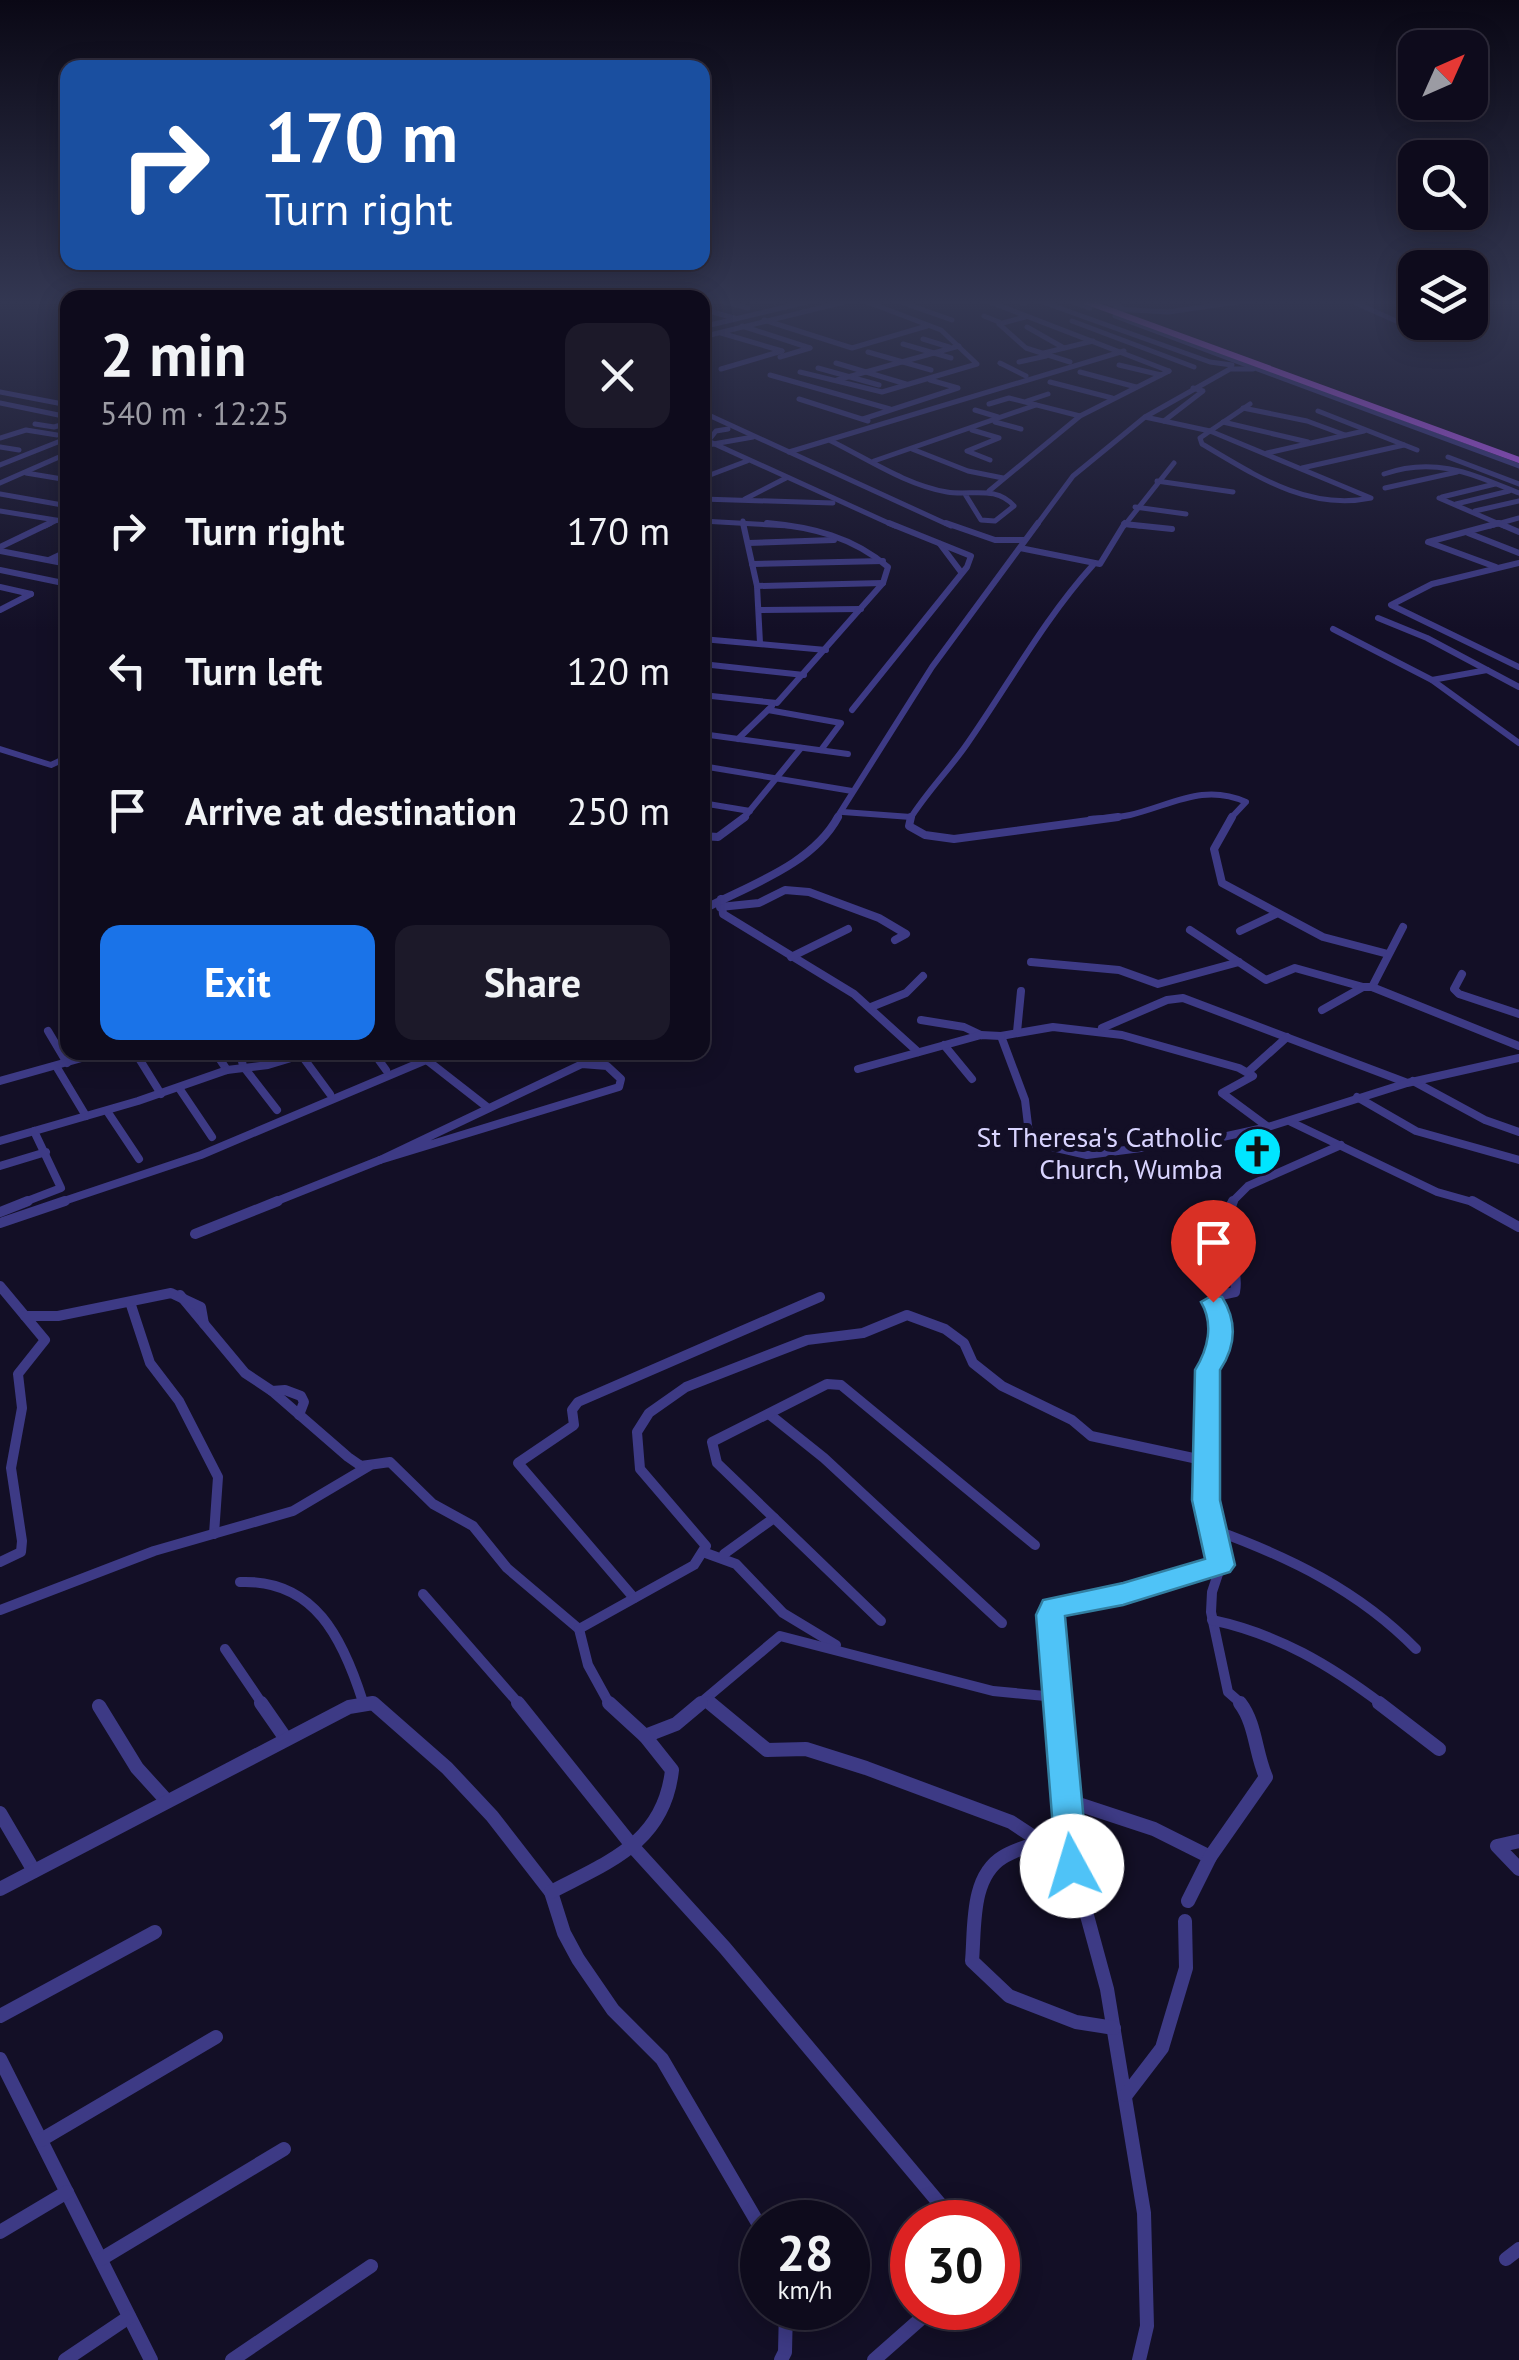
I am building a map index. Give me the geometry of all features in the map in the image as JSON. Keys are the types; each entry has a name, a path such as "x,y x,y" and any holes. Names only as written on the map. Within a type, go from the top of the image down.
{"main road":[{"path":"1386,410 1519,463"}],"street":[{"path":"8,414 20,410"},
{"path":"33,410 60,418"},
{"path":"832,410 884,426"},
{"path":"863,420 892,410"},
{"path":"789,452 929,410"},
{"path":"974,410 1000,418"},
{"path":"874,461 1022,410"},
{"path":"1057,410 1080,416"},
{"path":"989,491 1090,410"},
{"path":"710,907 813,850 827,837 932,667 1073,476 1156,410"},
{"path":"1164,421 1178,410"},
{"path":"1144,417 1210,431 1372,498 1354,503 1302,496 1202,444 1200,438 1210,431 1222,422 1239,410"},
{"path":"1253,410 1307,421 1346,436"},
{"path":"1372,410 1519,463"},
{"path":"1318,411 1417,450"},
{"path":"710,416 954,527 1094,565 1102,563 1136,507 1174,463"},
{"path":"992,421 1021,429"},
{"path":"1222,422 1312,443"},
{"path":"35,424 54,428 60,425"},
{"path":"710,436 728,429"},
{"path":"970,429 999,438 967,452 990,460"},
{"path":"1,437 30,430 57,434"},
{"path":"1264,454 1368,430"},
{"path":"710,445 756,436"},
{"path":"0,465 60,441"},
{"path":"710,442 836,502 971,556 852,710"},
{"path":"831,442 936,489 965,494 989,491 1014,503 1011,511 995,521 981,520 965,494"},
{"path":"1299,468 1404,444"},
{"path":"0,446 19,450"},
{"path":"912,449 968,471 1003,478"},
{"path":"0,483 60,457"},
{"path":"1448,457 1519,484"},
{"path":"710,475 748,461"},
{"path":"1384,474 1428,462 1515,492"},
{"path":"24,472 60,479"},
{"path":"1385,488 1459,472"},
{"path":"745,499 786,478"},
{"path":"1157,481 1233,492"},
{"path":"1210,488 1217,482"},
{"path":"1496,484 1439,498 1519,532"},
{"path":"1456,504 1515,492"},
{"path":"0,494 60,504"},
{"path":"710,498 836,502"},
{"path":"1472,512 1519,501"},
{"path":"27,515 52,503"},
{"path":"1136,507 1186,514"},
{"path":"2,512 58,520"},
{"path":"1498,568 1428,543 1519,518"},
{"path":"0,549 58,520"},
{"path":"743,520 757,586 760,644"},
{"path":"710,521 790,523 842,540 888,567 883,583 826,650 738,739"},
{"path":"1124,524 1172,529"},
{"path":"1466,532 1519,553"},
{"path":"748,542 842,540"},
{"path":"940,544 961,572"},
{"path":"0,549 60,562"},
{"path":"49,560 60,555"},
{"path":"752,564 883,561"},
{"path":"1519,563 1446,581 1391,605 1519,668"},
{"path":"1094,565 1062,598 1046,630 909,826 915,831 954,839 1128,816 1196,793 1238,796 1246,802 1218,833 1212,862 1222,883 1322,938 1388,954"},
{"path":"0,570 60,582"},
{"path":"757,586 883,583"},
{"path":"0,587 32,594 0,610"},
{"path":"759,610 861,609"},
{"path":"1378,618 1519,687"},
{"path":"1333,629 1432,680 1519,743"},
{"path":"710,640 826,650"},
{"path":"710,665 804,675"},
{"path":"1432,680 1487,670"},
{"path":"710,696 838,721 840,724 821,750"},
{"path":"710,735 848,754"},
{"path":"710,835 726,834 750,811 800,748"},
{"path":"0,752 10,750 51,765 60,761"},
{"path":"710,767 852,791"},
{"path":"710,804 750,811"},
{"path":"843,812 912,817"},
{"path":"721,903 759,903 785,890 809,892 878,918 906,934 895,940"},
{"path":"721,903 727,917 871,1007 918,1052"},
{"path":"1240,930 1276,914"},
{"path":"1322,1010 1367,987 1403,928"},
{"path":"790,957 848,929"},
{"path":"1190,930 1266,980 1295,968 1367,987 1519,1046"},
{"path":"1030,962 1119,970 1158,984 1238,962"},
{"path":"1462,974 1454,989 1459,994 1519,1014"},
{"path":"871,1007 906,994 923,976"},
{"path":"1017,1032 1021,991"},
{"path":"1098,1029 1167,1000 1183,998 1410,1082 1485,1120 1519,1132"},
{"path":"921,1020 964,1027 981,1035"},
{"path":"858,1068 981,1035 1001,1036 1050,1027 1123,1032 1248,1072 1253,1079 1222,1093 1268,1128"},
{"path":"48,1031 60,1051"},
{"path":"1001,1036 1026,1100 1030,1142 1087,1155 1268,1128 1410,1082 1518,1060"},
{"path":"1248,1072 1287,1038"},
{"path":"944,1045 972,1079"},
{"path":"0,1081 74,1060"},
{"path":"140,1060 162,1094"},
{"path":"220,1060 226,1070"},
{"path":"242,1060 278,1110"},
{"path":"1,1139 108,1111 226,1070 285,1060"},
{"path":"310,1060 330,1094"},
{"path":"379,1060 386,1070"},
{"path":"0,1223 201,1155 428,1061 486,1107"},
{"path":"195,1234 380,1160 582,1064 607,1066 621,1079 619,1088 380,1160"},
{"path":"56,1066 86,1116"},
{"path":"179,1088 212,1137"},
{"path":"1357,1098 1406,1128 1519,1160"},
{"path":"108,1111 139,1159"},
{"path":"1291,1122 1438,1192 1470,1200 1519,1227"},
{"path":"0,1212 61,1188 34,1131"},
{"path":"1188,1901 1210,1858 1266,1777 1255,1752 1254,1730 1244,1706 1228,1692 1212,1620 1212,1592 1220,1565 1206,1500 1208,1370 1216,1357 1221,1330 1221,1314 1213,1302 1221,1295 1235,1292 1238,1286 1229,1251 1220,1237 1224,1213 1236,1194 1248,1186 1342,1145"},
{"path":"0,1166 46,1152"},
{"path":"0,1286 45,1340 20,1370 18,1380 22,1409 14,1434 11,1472 24,1526 22,1552 0,1562"},
{"path":"25,1316 58,1316 171,1293 180,1295 245,1373 272,1391 301,1396 300,1415 360,1466 390,1462 433,1504 473,1526 507,1568 578,1629 588,1665 614,1710 645,1736 672,1770 674,1784 634,1848 552,1892"},
{"path":"634,1598 518,1463 574,1425 572,1410 578,1402 752,1323 820,1297"},
{"path":"130,1302 150,1363 180,1402 218,1477 214,1534"},
{"path":"578,1629 694,1565 706,1546 640,1469 637,1432 649,1413 686,1387 807,1340 863,1333 907,1315 945,1329 964,1343 974,1362 1002,1386 1072,1420 1092,1436 1208,1460"},
{"path":"881,1621 716,1463 712,1442 733,1428 828,1384 841,1385 1035,1545"},
{"path":"769,1414 838,1471 1002,1623"},
{"path":"0,1610 111,1566 293,1511 371,1464"},
{"path":"724,1554 736,1541 774,1518"},
{"path":"1212,1529 1348,1590 1392,1622 1416,1649"},
{"path":"703,1552 724,1554 742,1567 776,1607 798,1625 862,1657"},
{"path":"1139,2360 1146,2326 1144,2213 1114,2028 1070,1853 1050,1615 1053,1608 1123,1594 1220,1565"},
{"path":"240,1582 268,1578 306,1596 335,1638 364,1702 386,1712 421,1742 492,1816 552,1892 564,1933 614,2010 662,2059 744,2200"},
{"path":"423,1594 546,1736 634,1848 725,1948 937,2200"},
{"path":"1212,1620 1260,1631 1316,1659 1440,1748"},
{"path":"645,1736 676,1724 780,1636 993,1691 1056,1698"},
{"path":"225,1649 286,1738"},
{"path":"706,1699 767,1750 806,1749 866,1768 1011,1822 1040,1842 1070,1853"},
{"path":"0,1889 286,1738 364,1702"},
{"path":"99,1706 137,1768 167,1801"},
{"path":"1066,1800 1154,1829 1210,1858"},
{"path":"0,1814 34,1871"},
{"path":"1519,1841 1498,1846 1519,1869"},
{"path":"1040,1842 1003,1857 986,1876 971,1928 975,1943 972,1962 1009,1996 1076,2022 1114,2028"},
{"path":"1126,2095 1162,2048 1186,1968 1185,1921"},
{"path":"0,2016 155,1932"},
{"path":"42,2140 216,2037"},
{"path":"2,2069 42,2140 151,2360"},
{"path":"100,2258 284,2149"},
{"path":"0,2232 67,2192"},
{"path":"232,2360 371,2266"},
{"path":"65,2360 130,2317"},
{"path":"781,2360 786,2352 786,2330"},
{"path":"874,2360 908,2330"}],"place":[{"name":"St Theresa's Catholic Church, Wumba","path":"1258,1152"}],"route":[{"path":"1072,1866 1050,1615 1053,1608 1123,1594 1220,1565 1206,1500 1208,1370 1216,1357 1221,1330 1221,1314 1213,1302"}]}
